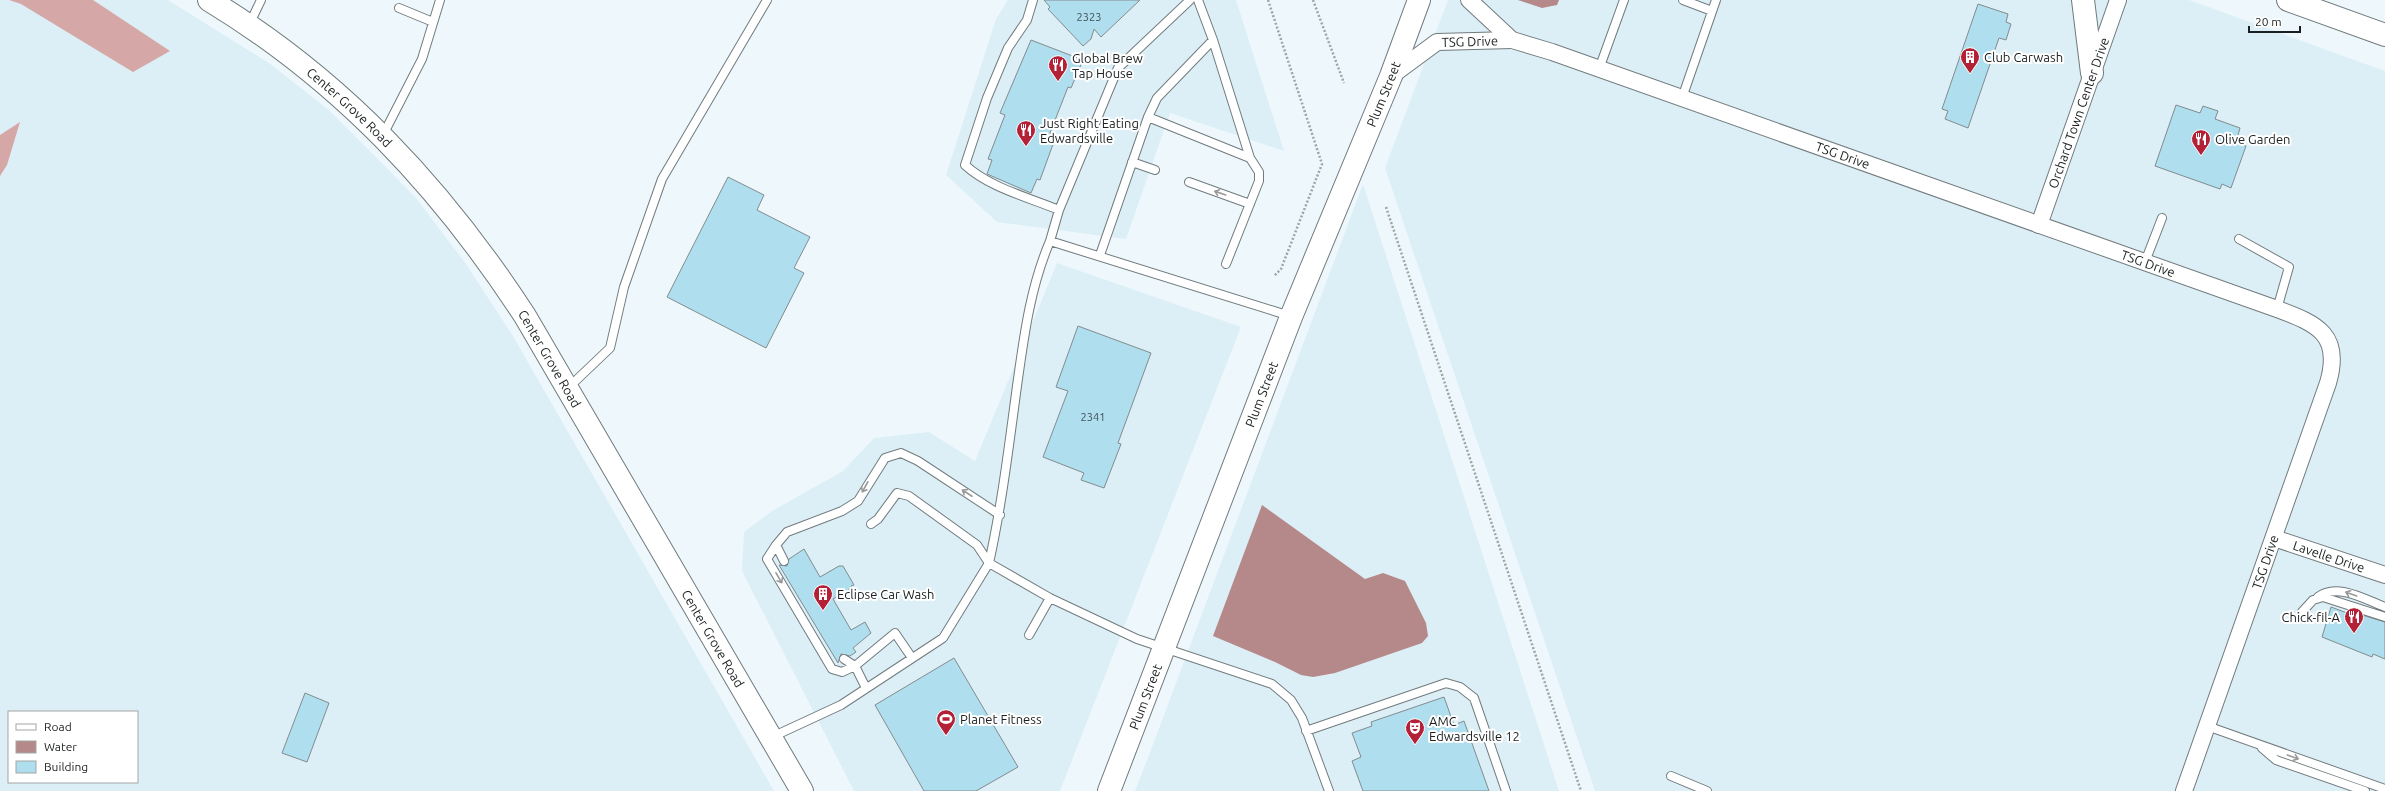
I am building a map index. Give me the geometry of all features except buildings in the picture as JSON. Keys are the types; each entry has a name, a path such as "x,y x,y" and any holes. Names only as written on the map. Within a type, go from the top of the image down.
{"main road":[{"name":"Center Grove Road","path":"209,0 276,44 334,90 383,136 450,211 489,263 525,316 802,791"},
{"name":"Plum Street","path":"1109,791 1291,316 1391,76 1420,0"},
{"path":"2083,0 2092,73"},
{"path":"2288,0 2385,35"}],"street":[{"name":"TSG Drive","path":"1468,0 1512,40"},
{"name":"Orchard Town Center Drive","path":"2039,225 2118,0"},
{"name":"TSG Drive","path":"1391,76 1437,42 1512,40 1682,98 2277,309 2302,318 2322,331 2329,339 2333,360 2328,383 2184,791"},
{"name":"Lavelle Drive","path":"2274,538 2385,575"}],"lane":[{"path":"249,26 261,0"},
{"path":"383,136 422,59 440,0"},
{"path":"567,388 610,348 624,287 662,180 767,0"},
{"path":"1033,0 1027,20 1008,48 999,69 965,165 976,176 997,186 1059,210"},
{"path":"771,738 841,705 943,638 989,563 1000,515 1028,309 1039,267 1050,241 1059,210 1118,68 1190,0"},
{"path":"1198,0 1213,40 1250,158 1259,172 1259,177 1250,204 1226,264"},
{"path":"1599,69 1624,0"},
{"path":"1683,0 1712,11"},
{"path":"1682,98 1716,0"},
{"path":"399,8 434,22"},
{"path":"1100,255 1156,98 1213,40"},
{"path":"1148,117 1250,158"},
{"path":"1132,162 1155,170"},
{"path":"1189,182 1250,204"},
{"path":"2145,262 2162,218"},
{"path":"2239,239 2289,267 2277,309"},
{"path":"1050,241 1100,255 1291,316"},
{"path":"912,658 895,633 854,666 842,672 832,669 767,558 787,532 842,511 858,501 885,458 900,453 918,461 1000,515"},
{"path":"871,524 878,519 897,493 910,496 977,545 989,563 1050,598 1137,639 1272,684 1291,700 1302,718 1329,791"},
{"path":"776,545 784,561"},
{"path":"2302,612 2309,603 2326,592 2341,591 2385,607"},
{"path":"1029,635 1050,598"},
{"path":"2317,598 2329,598 2385,617"},
{"path":"844,659 854,666 866,688"},
{"path":"1306,731 1446,683 1460,687 1474,698 1506,791"},
{"path":"2207,726 2385,788"},
{"path":"2256,744 2276,760 2365,791"},
{"path":"1671,776 1707,791"}],"path":[{"path":"1268,0 1322,164 1281,270 1274,276"},
{"path":"1314,0 1344,83"},
{"path":"1386,207 1581,791"}],"shaded area":[{"path":"0,0 168,0 269,63 329,110 374,155 416,198 466,264 513,336 774,791 0,791"},
{"path":"9,0 93,0 170,51 133,72 21,4"},
{"path":"1008,0 1236,0 1284,151 1170,113 1126,239 997,222 946,175 996,19"},
{"path":"1448,0 2189,0 2385,71 2385,791 1595,791 1385,168"},
{"path":"20,122 7,165 0,176 0,135"},
{"path":"1363,184 1559,791 1135,791 1149,755"},
{"path":"1057,263 1241,327 1060,791 854,791 742,571 744,532 772,511 843,471 874,438 929,432 975,461"}],"water":[{"path":"1518,0 1559,0 1557,5 1542,8"},
{"path":"1262,505 1365,579 1383,573 1405,581 1426,623 1428,636 1422,643 1335,673 1313,677 1301,675 1275,662 1213,636"}],"place":[{"name":"Club Carwash","path":"1970,74"},
{"name":"Global Brew Tap House","path":"1058,82"},
{"name":"Just Right Eating Edwardsville","path":"1026,147"},
{"name":"Olive Garden","path":"2201,156"},
{"name":"Eclipse Car Wash","path":"823,611"},
{"name":"Chick-fil-A","path":"2354,634"},
{"name":"Planet Fitness","path":"946,736"},
{"name":"AMC Edwardsville 12","path":"1415,745"}]}
